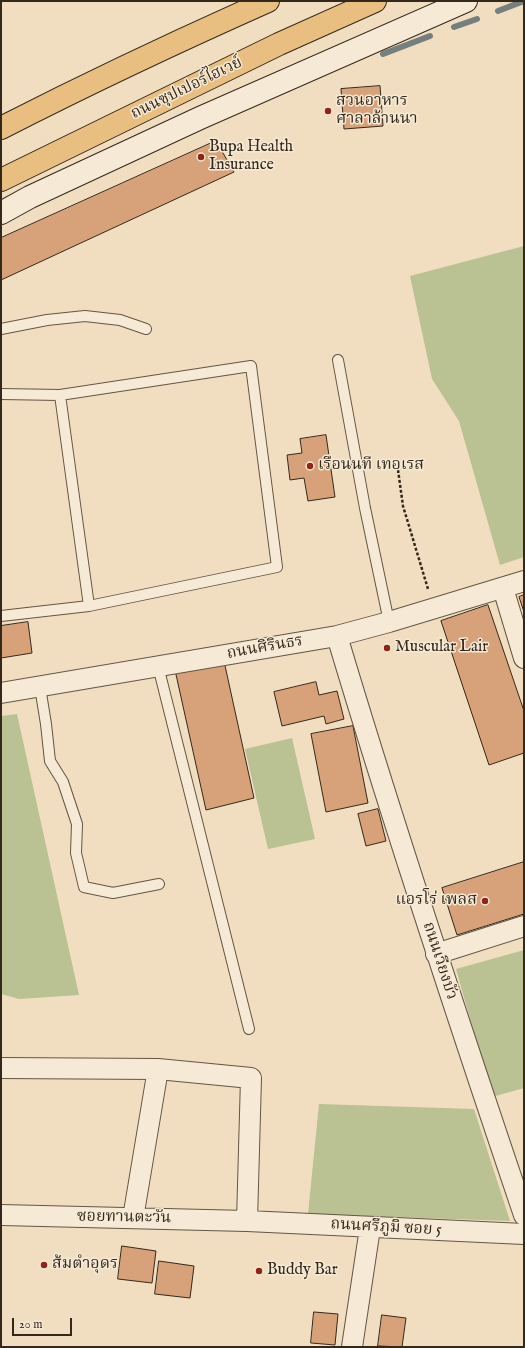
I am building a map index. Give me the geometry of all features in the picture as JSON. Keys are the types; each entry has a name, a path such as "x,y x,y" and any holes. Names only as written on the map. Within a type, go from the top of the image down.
{"highway":[{"path":"1,128 168,46 268,1"},
{"name":"ถนนซุปเปอร์ไฮเวย์","path":"1,180 279,44 375,1"}],"main road":[{"path":"1,213 30,197 200,118 466,1"}],"street":[{"name":"ถนนศิรินธร","path":"1,693 337,636 390,622 524,581"},
{"path":"503,588 524,658"},
{"name":"ถนนเวียงบัว","path":"337,636 436,954 524,1215"},
{"path":"436,954 524,926"},
{"path":"1,1068 158,1069 250,1078 247,1221"},
{"path":"133,1218 158,1069"},
{"name":"ซอยทานตะวัน","path":"1,1215 247,1221"},
{"name":"ถนนศรีภูมิ ซอย 5","path":"247,1221 370,1228 524,1234"},
{"path":"352,1347 370,1228"}],"lane":[{"path":"1,329 47,320 85,316 120,320 146,329"},
{"path":"338,360 365,508 390,622"},
{"path":"1,394 60,395 251,366 277,567 89,606 1,616"},
{"path":"60,395 89,606"},
{"path":"158,666 249,1029"},
{"path":"40,687 50,761 63,782 77,824 76,854 84,887 113,893 159,884"}],"path":[{"path":"398,470 403,506 434,609"}],"green space":[{"path":"524,246 524,557 500,565 459,421 432,379 410,276"},
{"path":"17,714 79,995 19,999 1,994 1,716"},
{"path":"292,738 315,839 268,849 245,749"},
{"path":"524,950 524,1088 492,1097 456,969"},
{"path":"319,1104 474,1109 510,1221 308,1214"}],"building":[{"path":"380,86 383,126 344,129 341,89"},
{"path":"216,141 234,172 1,280 1,238"},
{"name":"เรือนนที เทอเรส","path":"326,435 335,497 308,501 304,478 290,480 287,455 302,453 300,439"},
{"path":"524,595 524,612 519,597"},
{"path":"488,605 524,711 524,753 489,765 441,621"},
{"path":"28,622 32,653 1,658 1,626"},
{"path":"224,661 254,798 206,810 175,670"},
{"path":"316,682 319,695 337,691 344,719 326,724 324,716 282,726 274,692"},
{"path":"353,726 368,803 326,812 311,734"},
{"path":"378,809 386,841 366,846 358,814"},
{"name":"แอรโร่ เพลส","path":"524,862 524,914 457,935 442,888"},
{"path":"122,1246 156,1251 152,1283 118,1279"},
{"path":"159,1261 194,1266 190,1298 155,1294"},
{"path":"314,1312 338,1314 335,1345 311,1343"},
{"path":"382,1315 406,1318 402,1347 378,1346"}],"waterway":[{"path":"498,11 524,1"},
{"path":"454,27 477,19"},
{"path":"383,54 430,36"}],"place":[{"name":"สวนอาหาร ศาลาล้านนา","path":"328,111"},
{"name":"Bupa Health Insurance","path":"201,157"},
{"name":"เรือนนที เทอเรส","path":"310,466"},
{"name":"Muscular Lair","path":"387,648"},
{"name":"แอรโร่ เพลส","path":"485,901"},
{"name":"ส้มตำอุดร","path":"44,1265"},
{"name":"Buddy Bar","path":"259,1271"}]}
